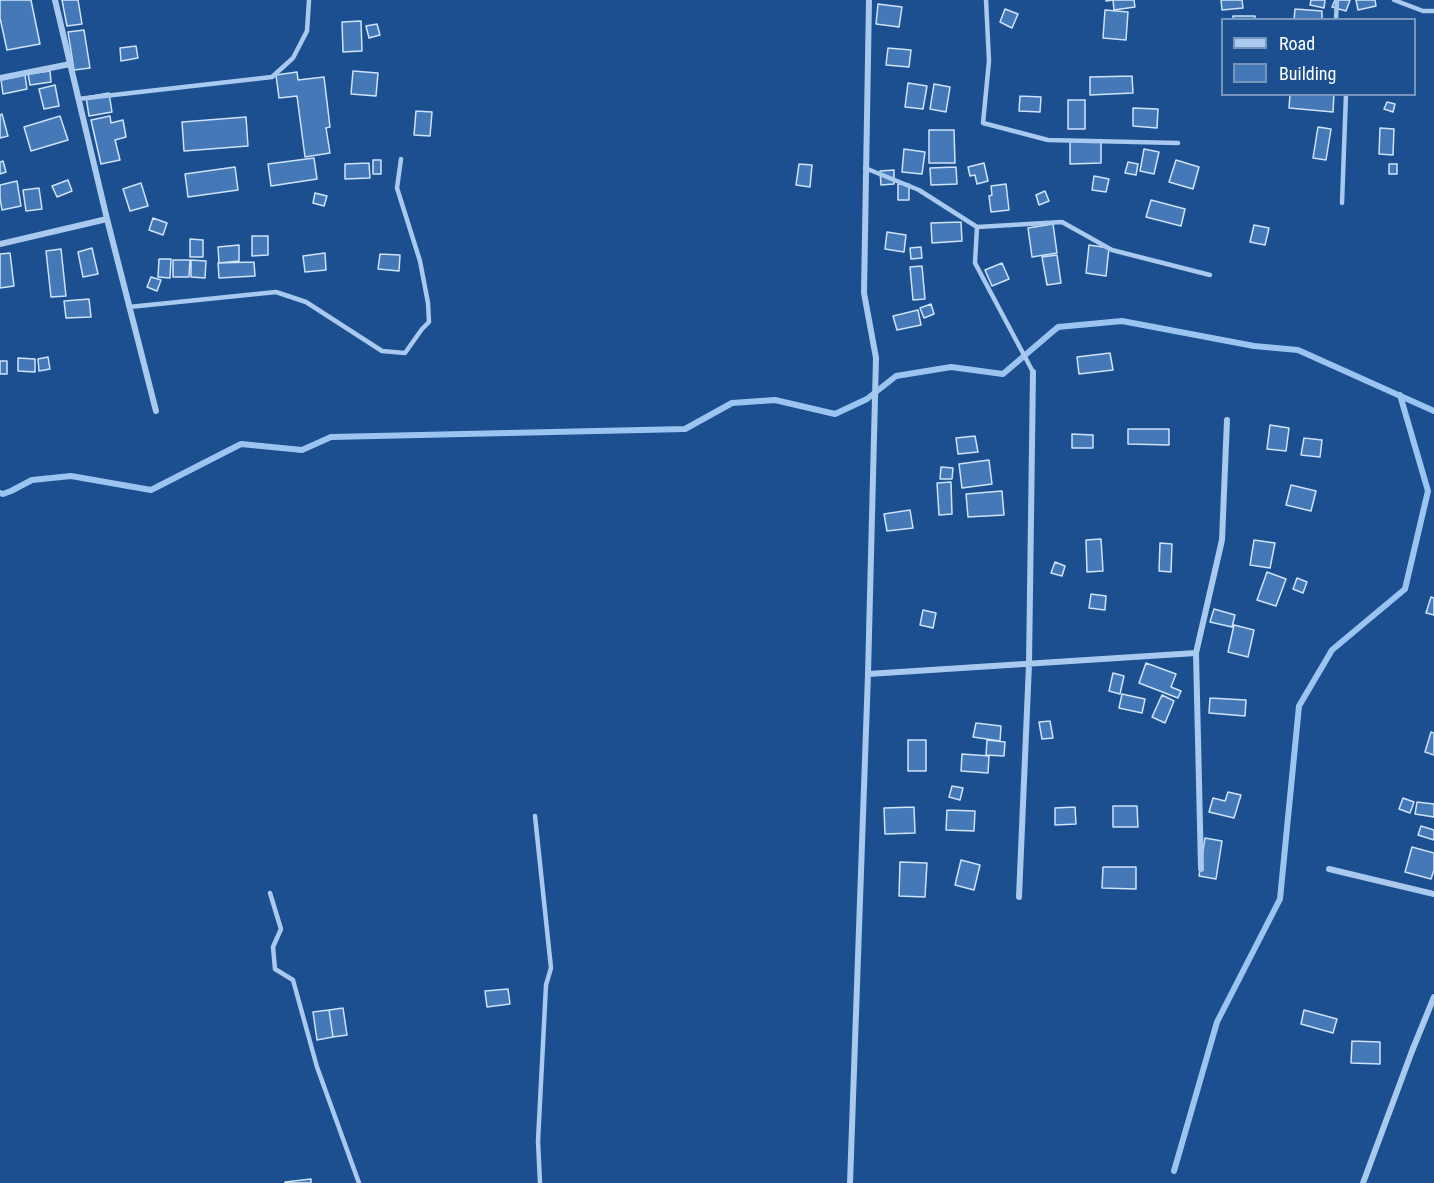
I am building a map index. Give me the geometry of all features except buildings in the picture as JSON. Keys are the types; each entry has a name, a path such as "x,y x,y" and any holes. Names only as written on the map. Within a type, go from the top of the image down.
{"street":[{"path":"55,0 156,411"},
{"path":"850,1183 868,674 876,358 864,293 869,0"},
{"path":"0,78 70,64"},
{"path":"0,244 107,219"},
{"path":"1018,897 1029,664 1034,372"},
{"path":"1201,869 1196,653 1222,540 1227,420"},
{"path":"868,674 1196,653"},
{"path":"1329,869 1434,894"},
{"path":"1363,1183 1434,997"}],"lane":[{"path":"78,99 272,77 293,58 307,31 309,0"},
{"path":"987,0 989,61 983,123 1048,140 1178,143"},
{"path":"1336,18 1337,0"},
{"path":"1394,0 1423,11 1434,11"},
{"path":"1342,203 1347,96"},
{"path":"129,307 276,292 306,302 382,351 405,353 429,322 420,261 397,188 401,159"},
{"path":"865,168 919,190 977,227 1062,222 1112,250 1210,274"},
{"path":"977,227 975,262 1034,372"},
{"path":"535,816 551,968 546,985 538,1141 540,1183"},
{"path":"270,893 281,929 273,946 275,969 293,980 317,1067 359,1183"}],"waterway":[{"path":"0,493 11,491 32,480 71,476 151,490 241,444 302,450 331,437 685,429 732,403 775,400 835,414 867,399 896,376 951,367 1003,374 1058,327 1122,321 1254,346 1298,350 1434,411"},
{"path":"1174,1171 1217,1022 1280,899 1299,706 1332,650 1405,589 1428,491 1400,395"}]}
